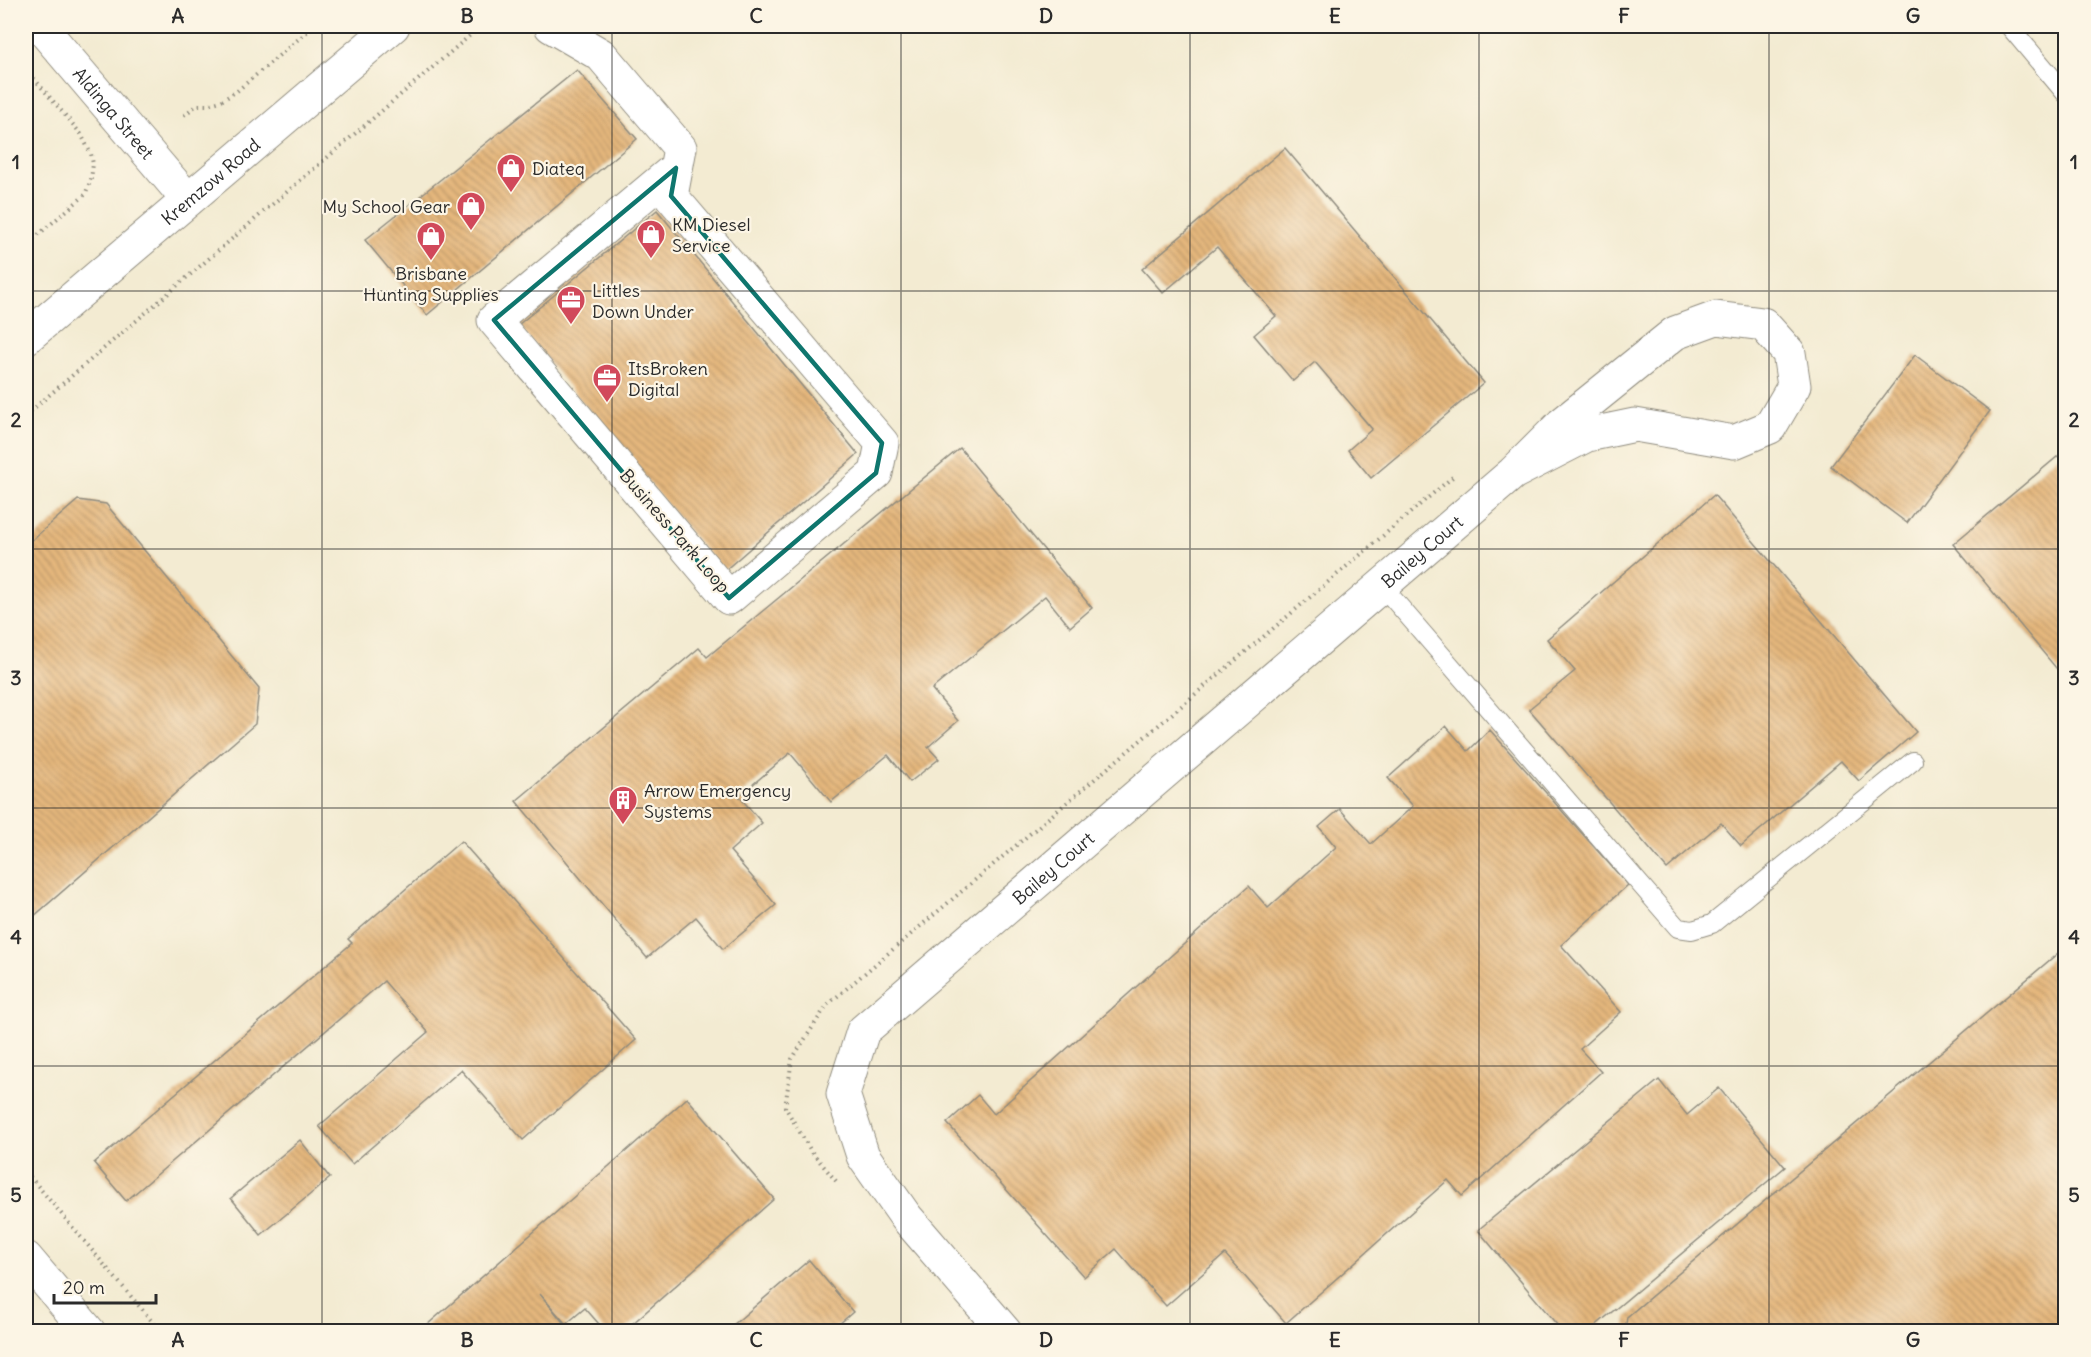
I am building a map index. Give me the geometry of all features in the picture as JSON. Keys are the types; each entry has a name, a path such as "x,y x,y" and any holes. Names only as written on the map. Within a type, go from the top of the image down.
{"street":[{"name":"Aldinga Street","path":"40,26 188,200"},
{"name":"Kremzow Road","path":"26,338 393,26"},
{"name":"Business Park Loop","path":"551,26 601,55 680,148 671,196 882,443 876,473 729,598 494,320 676,168"},
{"name":"Bailey Court","path":"1005,1332 906,1217 863,1156 843,1094 863,1031 1513,473 1562,424 1675,333 1716,318 1762,324 1789,353 1794,386 1770,427 1734,442 1635,425 1587,435 1513,473"},
{"path":"26,1258 89,1332"}],"lane":[{"path":"2009,26 2066,94"},
{"path":"1382,586 1678,928 1692,930 1712,924 1913,761"}],"path":[{"path":"184,115 197,105 221,101 237,92 314,26"},
{"path":"26,415 481,26"},
{"path":"26,69 81,134 91,154 93,164 91,179 85,195 26,245"},
{"path":"26,1172 161,1332"}],"highlighted area":[{"path":"676,168 671,196 882,443 876,473 729,598 494,320"}],"building":[{"path":"577,70 637,139 427,315 365,240"},
{"path":"1285,148 1484,383 1371,478 1348,450 1372,429 1315,362 1293,381 1254,335 1276,316 1217,247 1163,293 1142,269"},
{"path":"657,210 858,454 723,572 518,325"},
{"path":"1915,355 1990,411 1907,523 1831,466"},
{"path":"960,448 1092,608 1070,627 1045,596 932,689 958,721 928,747 939,759 910,782 888,755 831,802 790,753 739,796 762,823 730,851 776,905 723,949 696,917 647,958 516,801 699,648 707,657"},
{"path":"2064,451 2066,453 2066,680 1953,544"},
{"path":"1714,495 1916,732 1859,781 1841,761 1741,846 1721,823 1667,869 1529,709 1575,671 1547,639"},
{"path":"78,500 106,504 259,689 255,724 26,923 26,545"},
{"path":"1446,726 1468,751 1490,730 1628,885 1561,945 1621,1012 1580,1049 1601,1072 1462,1196 1448,1180 1286,1323 1225,1254 1166,1306 1116,1249 1084,1277 947,1123 978,1095 994,1114 1249,886 1268,908 1336,847 1319,827 1340,809 1371,844 1413,806 1388,778"},
{"path":"461,841 636,1040 523,1140 461,1070 352,1164 319,1126 428,1032 384,981 126,1201 94,1163 352,943 348,939"},
{"path":"2066,948 2066,1332 1625,1332 1627,1317"},
{"path":"1659,1080 1687,1115 1719,1088 1785,1167 1588,1332 1563,1332 1478,1230"},
{"path":"687,1098 774,1199 623,1332 606,1332 585,1308 566,1324 540,1294 571,1332 419,1332"},
{"path":"300,1140 330,1178 261,1235 231,1198"},
{"path":"809,1260 853,1312 830,1332 725,1332"}],"place":[{"name":"Diateq","path":"511,194"},
{"name":"My School Gear","path":"471,232"},
{"name":"KM Diesel Service","path":"651,260"},
{"name":"Brisbane Hunting Supplies","path":"431,262"},
{"name":"Littles Down Under","path":"571,326"},
{"name":"ItsBroken Digital","path":"607,404"},
{"name":"Arrow Emergency Systems","path":"623,826"}]}
